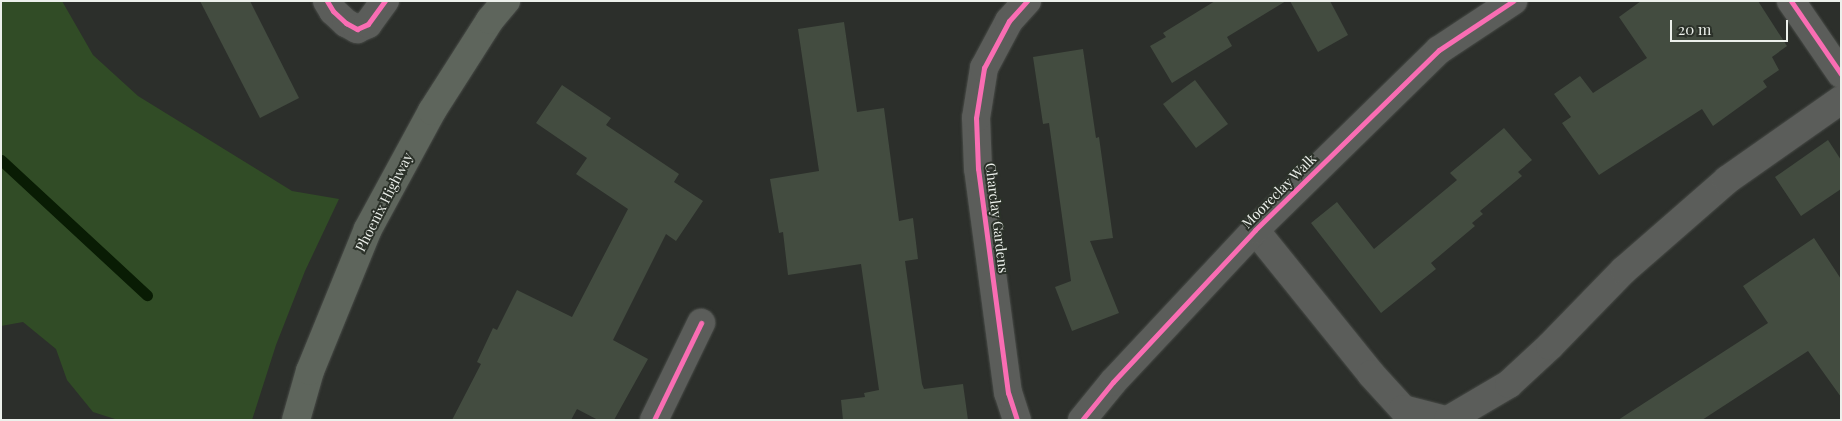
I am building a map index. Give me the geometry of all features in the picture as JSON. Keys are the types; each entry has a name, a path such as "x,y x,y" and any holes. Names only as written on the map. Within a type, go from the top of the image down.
{"main road":[{"name":"Phoenix Highway","path":"296,420 310,371 368,229 432,111 490,20 506,1"}],"street":[{"path":"330,6 346,24 357,30 368,24 385,1"},
{"name":"Charclay Gardens","path":"1017,420 1008,393 979,179 976,118 984,68 1009,21 1027,1"},
{"name":"Mooreclay Walk","path":"1082,420 1113,382 1255,230 1439,50 1513,1"},
{"path":"1791,1 1841,74"},
{"path":"1255,230 1366,367 1403,409 1424,416 1447,420 1509,384 1557,340 1624,270 1727,180 1841,100"},
{"path":"654,420 701,322"}],"green space":[{"path":"1,1 62,1 93,55 138,96 292,191 339,199 305,271 276,345 252,420 118,420 93,412 67,380 56,349 23,322 1,326"}],"building":[{"path":"200,1 250,1 299,98 260,118"},
{"path":"1215,1 1286,1 1227,37 1232,46 1172,83 1150,46 1166,37 1163,33"},
{"path":"1290,1 1330,1 1348,35 1318,52"},
{"path":"1641,1 1758,1 1787,46 1772,57 1779,70 1763,81 1767,87 1713,126 1702,109 1599,175 1562,123 1571,117 1554,94 1580,76 1593,93 1647,58 1619,17"},
{"path":"844,22 857,112 884,108 899,221 913,218 918,259 905,261 922,384 924,389 963,384 968,420 843,420 841,400 865,397 864,393 879,390 861,264 788,275 783,232 779,233 770,179 819,171 798,29"},
{"path":"1083,49 1096,138 1099,137 1113,238 1090,241 1119,313 1072,331 1055,287 1071,281 1049,123 1043,124 1033,57"},
{"path":"1195,80 1228,124 1196,148 1163,104"},
{"path":"562,85 611,118 606,125 679,174 674,182 703,201 676,241 666,234 613,340 648,359 614,420 598,420 577,409 571,420 452,420 481,364 477,362 493,328 497,330 517,290 572,317 628,209 576,174 587,158 536,123"},
{"path":"1504,128 1532,160 1518,172 1522,176 1480,211 1483,214 1472,223 1475,226 1431,263 1436,269 1381,313 1311,223 1337,202 1374,249 1457,180 1450,173"},
{"path":"1828,140 1841,160 1841,189 1801,216 1775,177"},
{"path":"1814,238 1841,279 1841,397 1808,351 1702,420 1618,420 1768,323 1743,286"}],"waterway":[{"path":"1,160 147,295"}],"cycle path":[{"path":"327,1 333,11 346,23 357,29 368,24 385,1"},
{"path":"1017,420 1008,393 978,169 976,118 984,68 1009,21 1027,1"},
{"path":"1082,420 1113,382 1255,230 1439,50 1513,1"},
{"path":"1791,1 1841,74"},
{"path":"654,420 701,323"}]}
